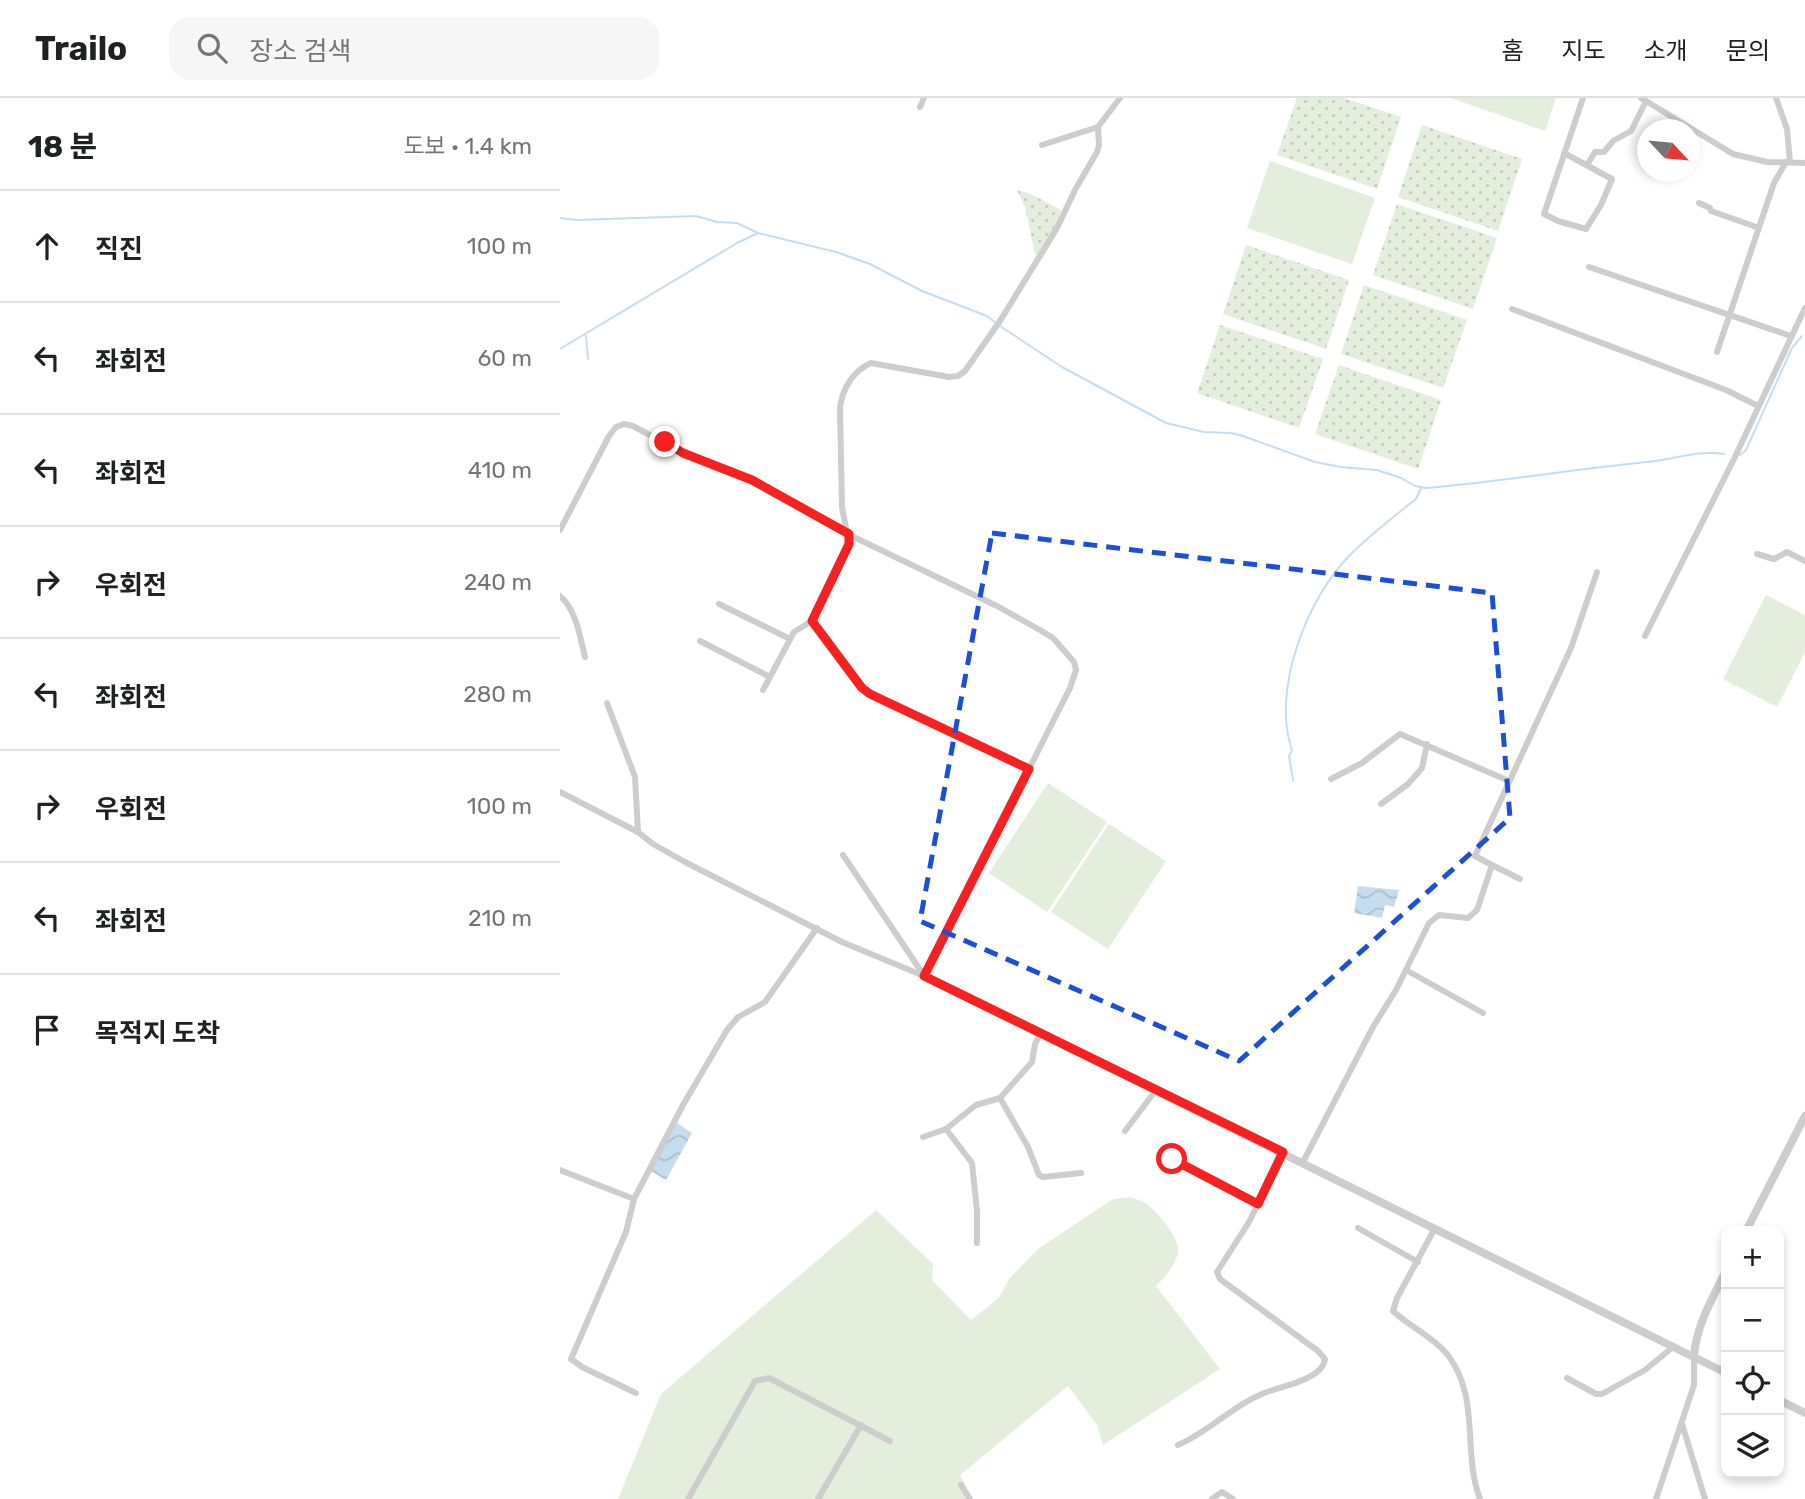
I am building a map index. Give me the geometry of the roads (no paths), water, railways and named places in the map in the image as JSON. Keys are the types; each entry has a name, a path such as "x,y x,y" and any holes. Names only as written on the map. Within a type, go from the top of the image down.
{"street":[{"path":"920,107 924,98"},
{"path":"1042,145 1098,127 1120,98"},
{"path":"1564,153 1612,179 1601,205 1586,229 1558,221 1545,214 1564,153 1583,98"},
{"path":"1717,352 1774,183 1788,162 1787,130 1776,98"},
{"path":"1587,165 1595,152 1604,152 1614,141 1631,131 1644,100 1733,154 1759,161 1805,163"},
{"path":"763,690 794,632 812,621 849,544 842,507 840,408 846,386 864,366 871,363 912,372 958,376 965,371 1042,255 1074,190 1097,152 1098,127"},
{"path":"1699,203 1711,211 1759,228"},
{"path":"1589,268 1791,336"},
{"path":"1646,636 1805,308"},
{"path":"1512,309 1726,390 1758,406"},
{"path":"560,530 609,436 616,427 624,424 634,426 683,453 752,480 849,534 1040,630 1053,638 1074,662 1075,676 924,976"},
{"path":"1757,554 1774,559 1787,552 1805,561"},
{"path":"1520,879 1475,856 1571,648 1597,572"},
{"path":"560,596 566,600 573,616 585,657"},
{"path":"719,604 790,639"},
{"path":"812,621 862,688 927,722 1029,769"},
{"path":"700,641 770,677"},
{"path":"607,703 635,777 638,831"},
{"path":"1331,779 1362,763 1396,735 1403,734 1509,781"},
{"path":"1381,804 1408,784 1422,768 1427,744"},
{"path":"560,792 638,831 653,844 685,862 842,942 924,976 1041,1033 1721,1370"},
{"path":"844,855 924,976"},
{"path":"1303,1161 1434,917 1445,914 1462,918 1472,915 1477,910 1492,865"},
{"path":"636,1393 571,1359 626,1232 634,1199 683,1104 727,1030 738,1017 765,1002 817,928"},
{"path":"1406,970 1483,1013"},
{"path":"923,1137 946,1129 976,1105 1000,1098 1032,1062 1035,1044 1041,1033"},
{"path":"1125,1131 1156,1090"},
{"path":"1000,1098 1028,1147 1040,1175 1043,1177 1081,1173"},
{"path":"1749,1226 1805,1116"},
{"path":"946,1129 972,1163 977,1243"},
{"path":"1178,1445 1245,1403 1321,1370 1325,1363 1318,1351 1220,1279 1217,1272 1258,1204 1283,1152"},
{"path":"1172,1159 1258,1204"},
{"path":"560,1170 634,1199"},
{"path":"1358,1228 1418,1262"},
{"path":"1435,1228 1397,1298 1393,1311 1434,1340 1458,1369 1465,1388 1474,1474 1480,1499"},
{"path":"1656,1499 1694,1385 1695,1341 1721,1282"},
{"path":"1567,1378 1596,1394 1602,1394 1646,1370 1672,1347"},
{"path":"688,1499 755,1381 761,1378 769,1378 890,1441"},
{"path":"1784,1402 1805,1413"},
{"path":"1682,1422 1705,1499"},
{"path":"818,1499 861,1425"},
{"path":"961,1485 970,1499"},
{"path":"1212,1499 1222,1492 1233,1499"}],"water":[{"path":"1358,886 1399,890 1394,907 1385,905 1382,918 1354,913"},
{"path":"677,1123 692,1133 666,1180 651,1171"}],"waterway":[{"path":"560,218 577,220 696,216 717,222 737,223 758,233 836,252 870,264 922,291 987,316 996,323"},
{"path":"560,349 758,233"},
{"path":"1000,326 1062,367 1166,423 1204,432 1231,433 1315,462 1377,470 1426,488 1698,454 1724,454"},
{"path":"586,336 588,359"},
{"path":"1740,455 1746,450 1792,348 1802,336"},
{"path":"1293,780 1286,701 1297,646 1307,620 1334,573 1374,533 1416,499 1421,488"}]}
